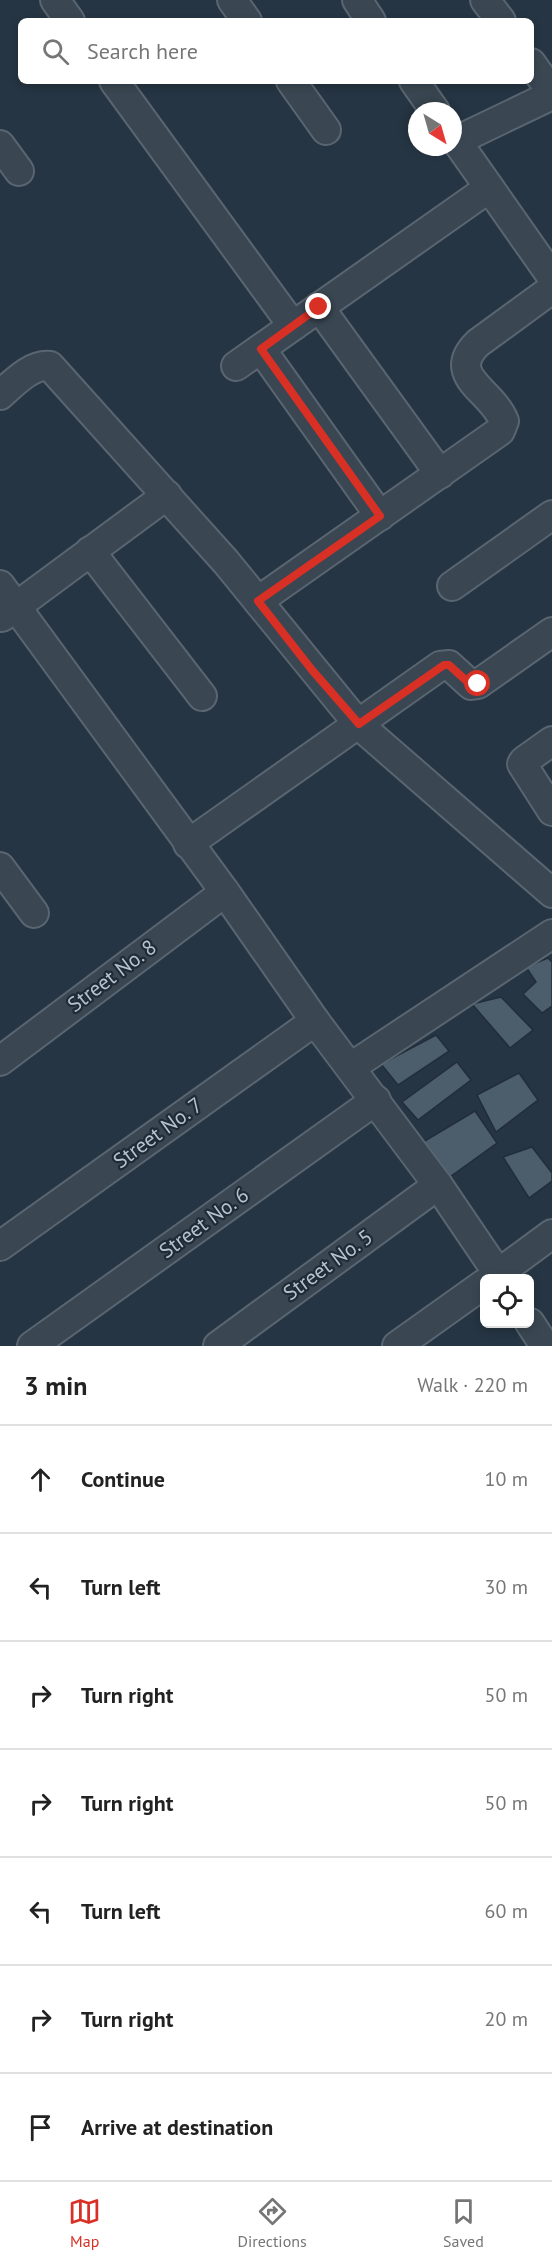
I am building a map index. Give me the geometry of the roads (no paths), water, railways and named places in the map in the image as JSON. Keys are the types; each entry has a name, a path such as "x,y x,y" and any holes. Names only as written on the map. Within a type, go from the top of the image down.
{"street":[{"path":"55,0 68,18"},
{"path":"232,0 245,18"},
{"path":"357,0 370,18"},
{"path":"485,0 499,18"},
{"path":"462,136 552,94 534,67"},
{"path":"116,84 292,326"},
{"path":"293,84 326,130"},
{"path":"416,84 429,102"},
{"path":"0,145 19,171"},
{"path":"462,149 552,277"},
{"path":"236,366 489,188"},
{"path":"258,601 500,431 504,421 500,410 466,372 465,361 470,352 552,289"},
{"path":"319,307 440,474"},
{"path":"261,349 380,516"},
{"path":"0,394 32,370 41,365 50,366 167,495 359,724 552,893"},
{"path":"167,495 90,551 5,603 225,892 315,1021 438,1185 491,1274"},
{"path":"452,586 552,515"},
{"path":"90,551 202,696"},
{"path":"188,844 440,666 449,665 471,685 478,684 552,632"},
{"path":"552,741 524,760 522,764 552,811"},
{"path":"0,867 34,913"},
{"name":"Street No. 8","path":"0,1061 225,892"},
{"path":"351,1067 552,934"},
{"name":"Street No. 7","path":"0,1246 315,1021"},
{"name":"Street No. 6","path":"32,1346 376,1100"},
{"name":"Street No. 5","path":"218,1346 438,1185"},
{"path":"500,1274 552,1234"},
{"path":"397,1346 480,1289"},
{"path":"533,1328 545,1346"}]}
